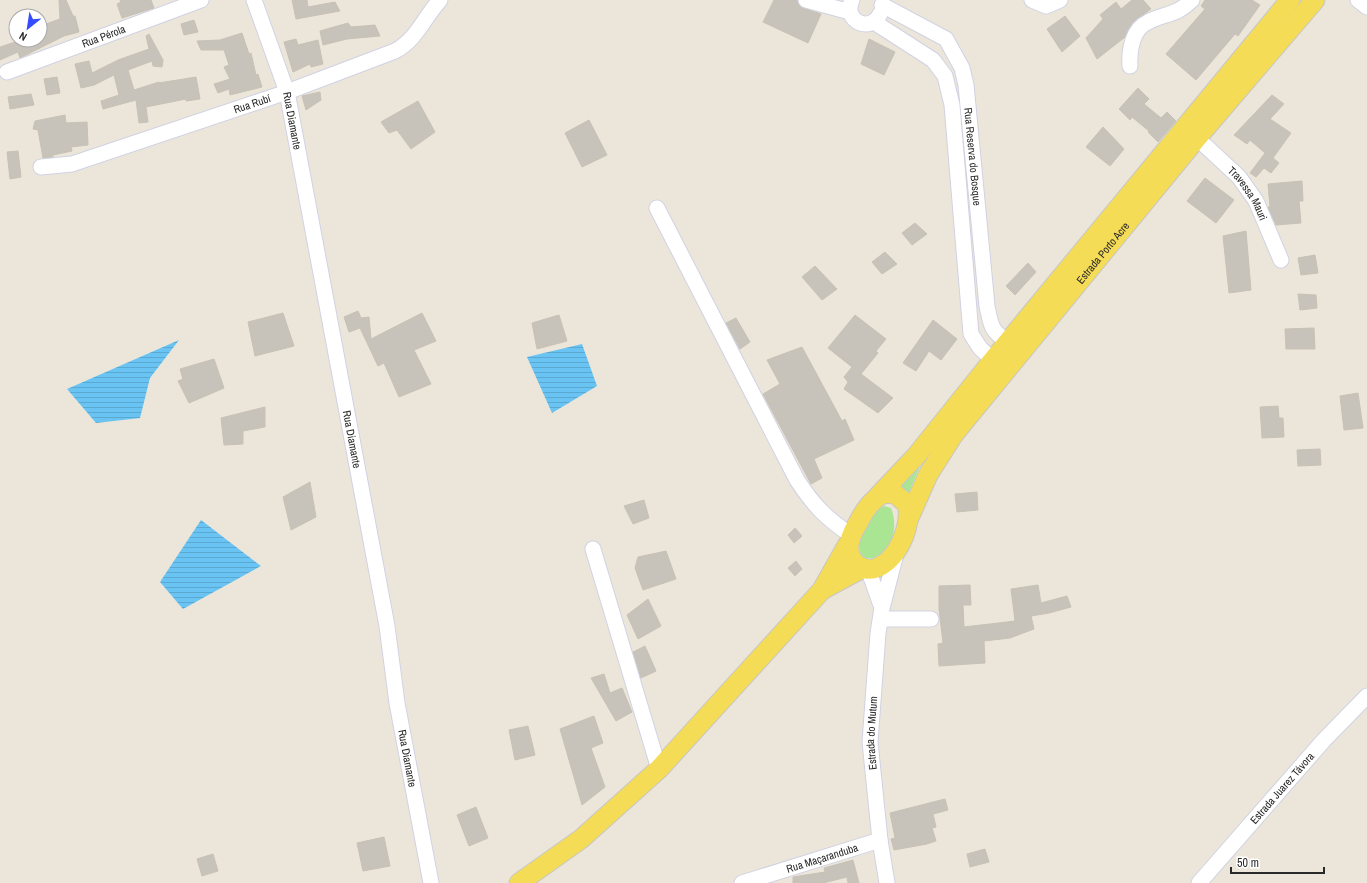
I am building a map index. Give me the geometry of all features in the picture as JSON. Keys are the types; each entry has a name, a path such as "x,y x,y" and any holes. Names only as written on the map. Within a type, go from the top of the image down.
{"main road":[{"name":"Estrada Porto Acre","path":"879,495 916,456 993,360 1290,0"},
{"name":"Estrada Porto Acre","path":"909,518 928,476 954,434 1197,138 1315,0"},
{"path":"519,883 581,839 659,769 822,590 870,504 879,495 886,493 902,498 907,504 909,518 904,537 897,549 883,564 866,568 822,590"},
{"path":"850,540 848,550 852,560 866,568"}],"street":[{"name":"Rua Pérola","path":"7,72 201,0"},
{"name":"Rua Diamante","path":"254,0 287,92 387,626 396,703 431,883"},
{"name":"Rua Rubí","path":"41,167 72,164 287,92 395,51 407,44 440,0"},
{"name":"Rua Reserva do Bosque","path":"806,0 851,6 853,19 860,23 867,24 874,22 933,60 945,76 952,105 971,334 980,348 993,360"},
{"path":"1032,0 1046,6 1060,0"},
{"path":"1130,66 1131,44 1142,26 1147,22 1178,12 1192,0"},
{"path":"1358,0 1367,8"},
{"path":"874,22 879,18 880,3 946,39 933,60"},
{"path":"909,44 918,24"},
{"name":"Rua Reserva do Bosque","path":"946,39 962,68 966,84 987,306 990,322 996,334 1008,342"},
{"name":"Travessa Mauri","path":"1197,138 1239,177 1256,201 1281,260"},
{"path":"657,208 797,480 820,511 850,540"},
{"path":"593,549 659,769"},
{"name":"Estrada do Mutum","path":"887,883 880,840 870,742 878,633 897,549"},
{"name":"Estrada do Mutum","path":"866,568 882,614"},
{"path":"882,614 931,619"},
{"name":"Estrada Juarez Távora","path":"1199,883 1324,740 1367,696"},
{"name":"Rua Maçaranduba","path":"742,883 880,840"}],"green space":[{"path":"923,459 907,497 894,489"},
{"path":"884,506 891,508 893,517 893,535 890,543 886,550 880,555 872,558 863,558 859,543 863,528 872,515"}],"water":[{"path":"179,340 150,378 140,418 96,423 67,389"},
{"path":"582,344 597,386 552,413 527,357"},
{"path":"201,520 261,566 183,609 160,582"}],"building":[{"path":"59,0 66,0 73,16 75,16 79,32 64,36 48,44 48,23 60,19"},
{"path":"120,0 151,0 154,8 122,18 117,4 121,2"},
{"path":"292,0 307,0 308,7 335,2 340,11 296,19"},
{"path":"774,0 797,0 800,7 821,14 808,43 763,22"},
{"path":"1132,0 1143,0 1151,9 1132,23 1125,37 1097,59 1086,38 1103,19 1100,15 1116,2 1121,9"},
{"path":"1205,0 1252,0 1260,5 1238,36 1235,34 1196,80 1166,54 1205,9 1201,6"},
{"path":"1065,16 1080,36 1062,52 1047,29"},
{"path":"194,20 198,32 184,35 181,24"},
{"path":"348,23 351,27 375,25 380,36 347,39 323,45 320,31"},
{"path":"242,33 249,54 251,53 256,75 258,74 262,87 230,95 229,89 218,93 214,84 230,79 224,67 229,65 224,50 201,50 197,41 220,40"},
{"path":"149,34 163,60 162,67 153,66 152,61 128,70 134,90 159,82 196,77 200,99 186,101 186,99 146,107 148,122 139,123 136,100 103,109 101,101 119,95 114,75 94,85 81,88 75,64 89,61 92,73 118,60 149,49 146,36"},
{"path":"296,39 298,45 318,40 323,64 311,67 310,64 293,72 284,42"},
{"path":"869,39 895,52 884,75 861,64"},
{"path":"8,44 8,48 40,48 20,58 18,52 0,60 0,47"},
{"path":"57,77 60,93 47,95 44,79"},
{"path":"1138,88 1149,99 1144,104 1161,118 1167,112 1176,121 1158,142 1148,132 1149,131 1132,117 1130,120 1119,109"},
{"path":"320,92 321,100 306,110 302,96"},
{"path":"31,94 34,105 10,109 8,97"},
{"path":"1272,95 1284,104 1270,119 1291,133 1273,158 1279,163 1271,173 1264,168 1256,177 1250,173 1265,153 1250,140 1247,144 1234,135"},
{"path":"418,101 435,132 411,149 397,130 389,133 381,122"},
{"path":"65,115 66,123 87,122 88,145 71,147 72,151 53,155 53,157 43,158 38,130 33,129 35,121"},
{"path":"589,120 607,155 582,167 565,133"},
{"path":"1103,127 1124,149 1110,166 1086,147"},
{"path":"18,151 21,177 10,179 7,152"},
{"path":"1205,178 1234,200 1216,223 1187,201"},
{"path":"1302,181 1303,201 1299,201 1301,223 1276,225 1268,207 1270,207 1268,184"},
{"path":"915,223 927,234 912,245 902,233"},
{"path":"1246,231 1251,290 1229,293 1223,236"},
{"path":"885,252 897,264 882,274 872,262"},
{"path":"1315,255 1318,273 1301,275 1298,258"},
{"path":"1028,263 1036,272 1015,295 1006,286"},
{"path":"815,266 837,289 822,300 802,277"},
{"path":"1298,294 1316,295 1317,308 1300,310"},
{"path":"358,311 361,318 369,317 371,339 422,313 436,341 414,350 431,384 399,397 384,363 378,366 360,328 349,332 344,317"},
{"path":"283,313 294,346 255,356 248,322"},
{"path":"559,315 567,341 537,349 532,323"},
{"path":"855,315 886,339 876,351 878,353 861,374 893,398 878,413 844,389 848,382 844,377 852,367 828,348"},
{"path":"736,318 750,342 740,349 726,323"},
{"path":"933,320 957,339 941,360 929,351 916,371 903,363"},
{"path":"1314,328 1315,349 1286,349 1285,329"},
{"path":"802,347 842,421 845,419 854,440 814,459 822,478 811,484 763,394 780,384 767,360"},
{"path":"214,359 224,388 189,403 178,381 183,379 180,369"},
{"path":"1358,393 1363,428 1344,430 1340,396"},
{"path":"1278,406 1279,418 1283,418 1284,437 1262,438 1260,407"},
{"path":"265,407 265,427 243,431 243,444 224,445 221,418"},
{"path":"1320,449 1321,465 1298,466 1297,450"},
{"path":"310,482 316,517 291,530 283,497"},
{"path":"977,492 978,510 957,512 955,494"},
{"path":"644,500 649,518 633,524 624,506"},
{"path":"795,528 802,536 794,543 788,535"},
{"path":"666,551 676,579 643,590 635,568 638,557"},
{"path":"796,561 802,569 795,576 788,568"},
{"path":"970,585 971,605 963,605 964,627 1015,621 1011,589 1038,585 1041,603 1067,596 1071,607 1031,616 1034,629 1010,638 984,641 985,663 939,666 938,644 943,643 939,609 939,586"},
{"path":"648,599 661,626 638,639 627,615"},
{"path":"645,646 656,671 641,678 633,652"},
{"path":"604,674 610,693 622,688 632,712 616,721 591,678"},
{"path":"594,716 603,743 591,748 605,787 582,805 560,729"},
{"path":"528,726 535,755 515,760 509,730"},
{"path":"945,799 948,810 933,814 936,827 932,828 936,841 894,850 891,839 895,838 890,813"},
{"path":"476,807 488,838 469,846 457,815"},
{"path":"384,837 390,866 363,871 357,843"},
{"path":"985,849 989,862 970,867 967,854"},
{"path":"213,854 218,871 202,876 197,859"},
{"path":"853,860 859,883 848,883 847,877 823,883 793,883 793,877 825,872 824,868"}]}
